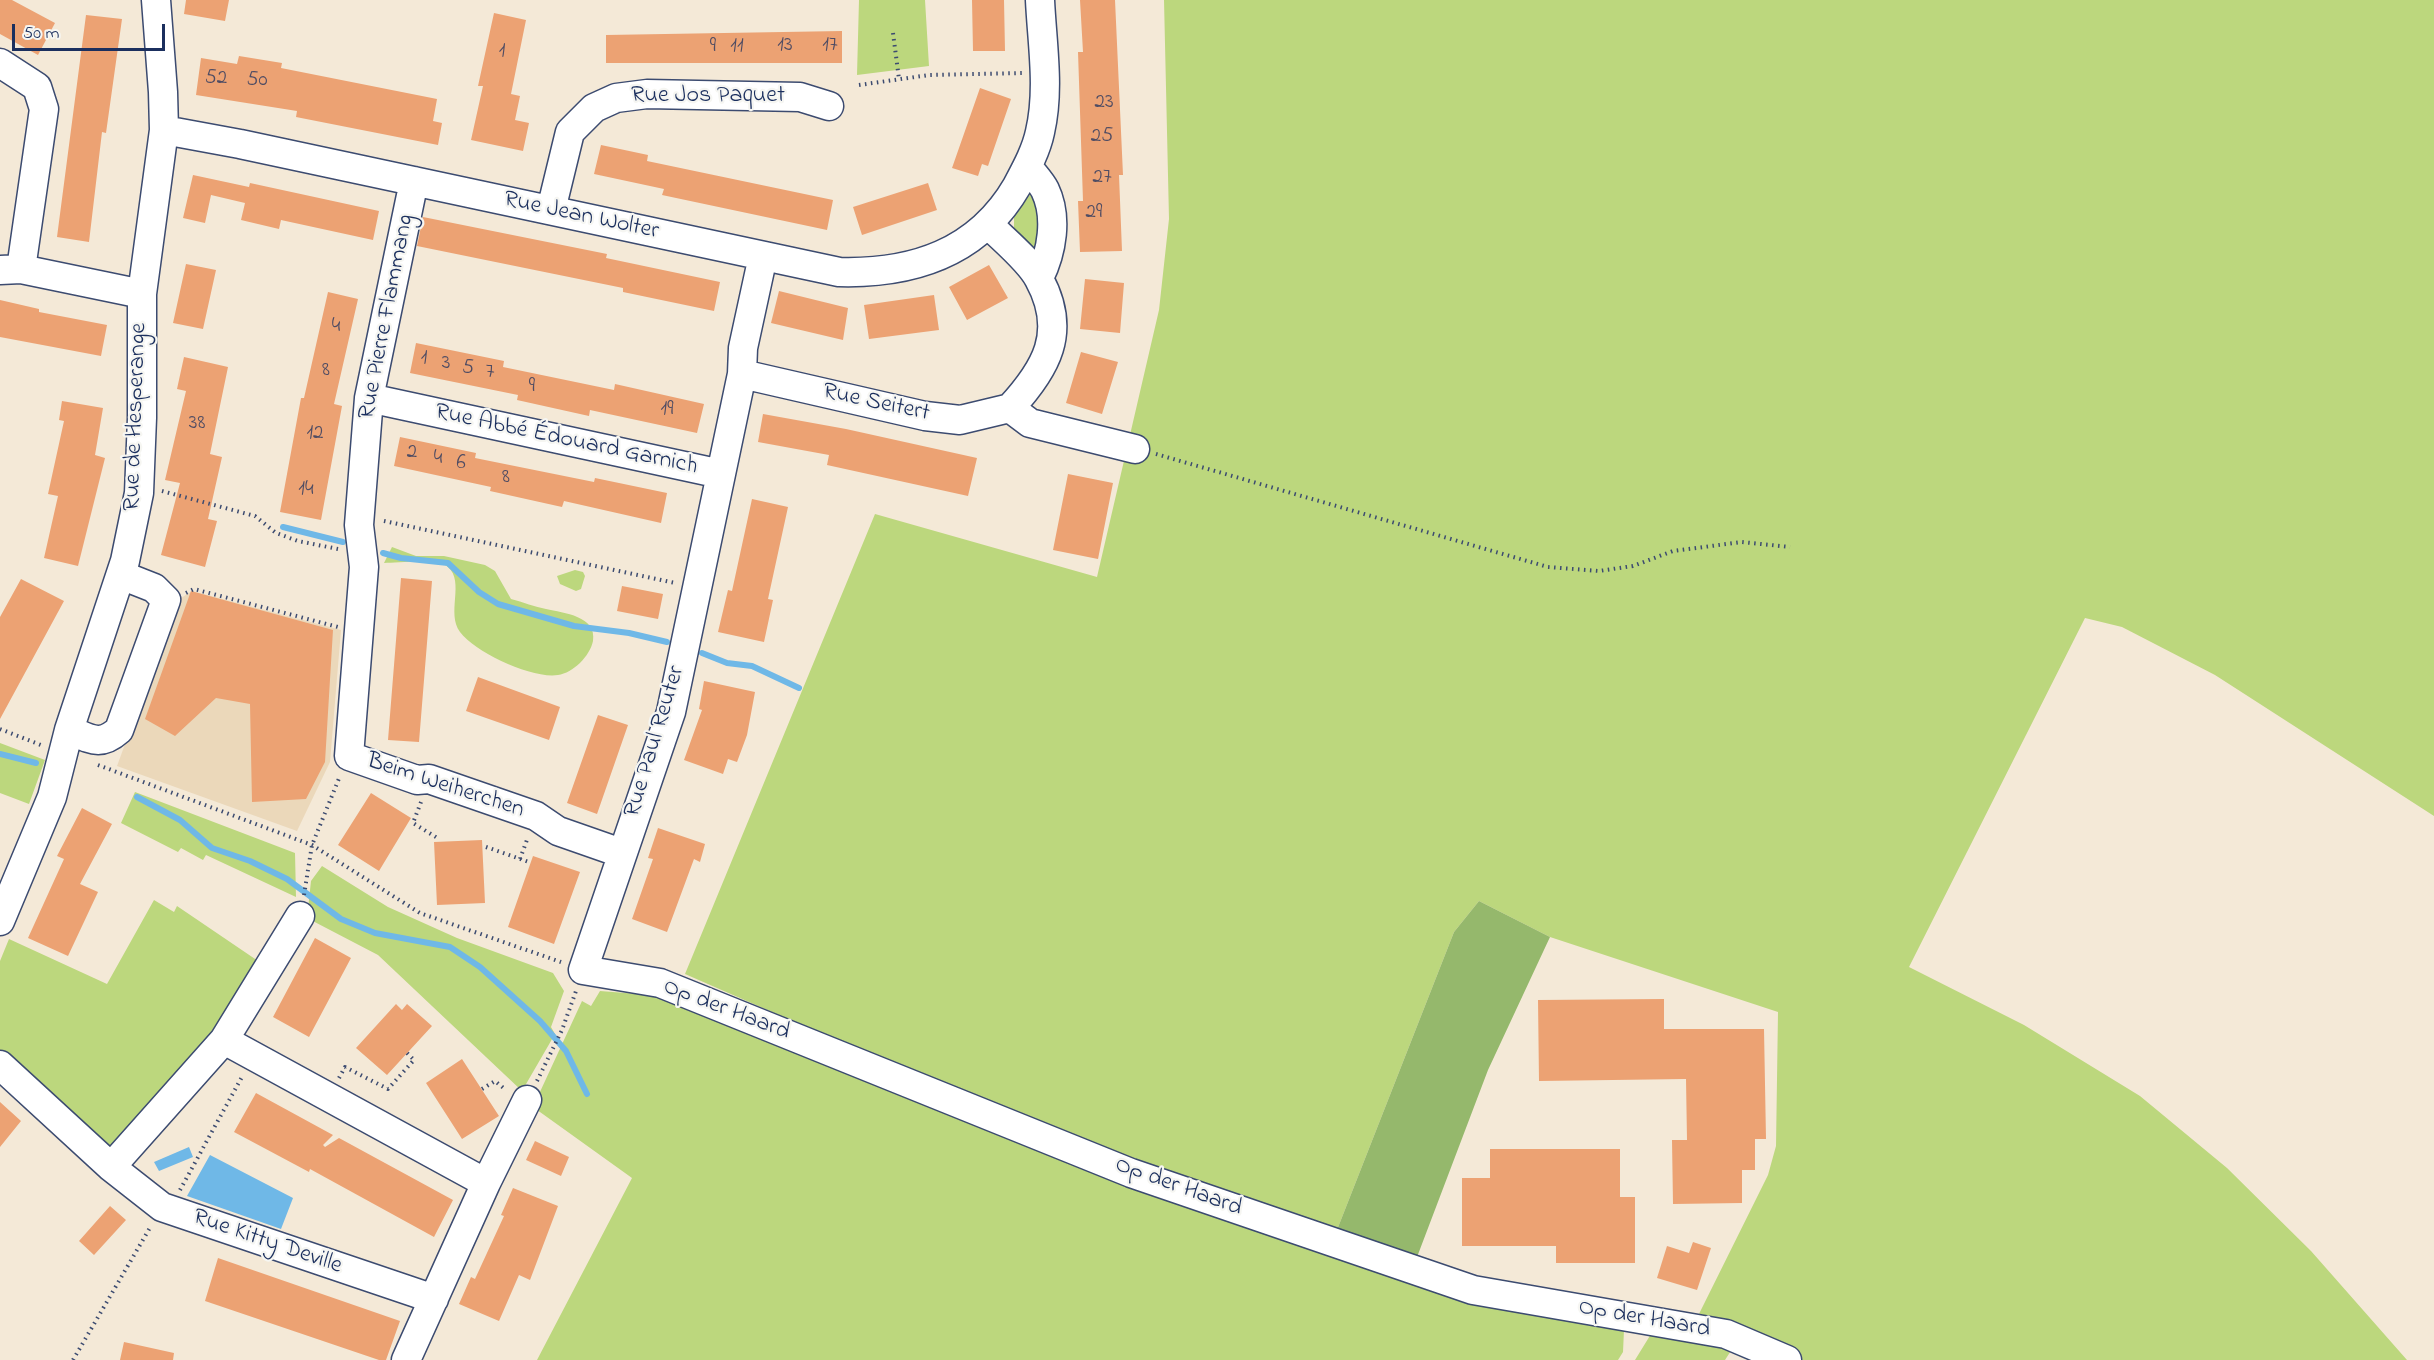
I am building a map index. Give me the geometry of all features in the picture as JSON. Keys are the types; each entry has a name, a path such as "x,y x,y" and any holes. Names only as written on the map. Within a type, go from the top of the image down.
{"street":[{"name":"Rue de Hesperange","path":"0,921 52,797 58,739 121,575 139,493 142,418 142,294 164,130 156,0"},
{"name":"Rue Jean Wolter","path":"164,130 839,272 891,270 945,254 989,225 1028,167 1040,132 1045,96 1040,0"},
{"path":"0,63 37,87 44,109 7,265 142,294"},
{"name":"Rue Jos Paquet","path":"552,210 570,132 580,119 594,108 616,98 647,94 800,97 829,106"},
{"path":"1028,167 1045,190 1053,226 1047,262 1039,278"},
{"name":"Rue Pierre Flammang","path":"368,522 369,398 414,181"},
{"path":"989,225 1039,278 1051,308 1051,339 1045,362 1036,380 1010,408 1030,423 1135,448"},
{"name":"Rue Abbé Édouard Garnich","path":"369,398 721,474 742,374 743,348 763,256"},
{"name":"Rue Seitert","path":"742,374 925,416 960,420 1010,408"},
{"name":"Rue Paul Reuter","path":"583,970 621,853 671,712 721,474"},
{"name":"Beim Weiherchen","path":"368,522 349,756 417,780 429,779 536,816 558,831 621,853"},
{"path":"58,739 108,740 119,730 166,600 154,588 121,575"},
{"path":"111,1167 224,1040 300,916"},
{"name":"Op der Haard","path":"583,970 660,983 1131,1173 1473,1290 1726,1334 1787,1360"},
{"path":"224,1040 486,1183"},
{"name":"Rue Kitty Deville","path":"0,1065 111,1167 162,1207 434,1299"},
{"path":"406,1360 486,1183 527,1101"}],"path":[{"path":"893,33 899,80"},
{"path":"859,85 929,75 1026,72"},
{"path":"1135,448 1274,486 1548,567 1599,571 1633,566 1673,551 1742,542 1790,548"},
{"path":"152,489 255,516 276,533 298,541 342,550"},
{"path":"368,522 697,588"},
{"path":"166,600 194,589 359,632"},
{"path":"0,729 58,739"},
{"path":"306,880 312,845 349,756"},
{"path":"88,762 312,845 420,913 583,970 562,1030 547,1060"},
{"path":"419,808 413,823 439,839"},
{"path":"486,847 529,862"},
{"path":"328,1097 345,1067 388,1089 414,1060 407,1053"}],"shaded area":[{"path":"192,591 341,630 330,762 297,831 117,766 178,600"}],"green space":[{"path":"859,0 925,0 929,66 857,75"},
{"path":"1164,0 2434,0 2434,816 2215,675 2122,627 2085,618 1909,967 2024,1025 2140,1096 2227,1168 2311,1251 2407,1360 1803,1360 1750,1333 1696,1320 1768,1175 1776,1146 1778,1012 1550,937 1479,901 1454,932 1335,1235 1162,1175 982,1097 971,1099 685,974 875,514 1097,577 1159,310 1169,219"},
{"path":"1031,193 1042,215 1036,249 1032,249 1014,231 1014,217"},
{"path":"392,547 416,556 444,556 485,565 495,571 511,599 570,614 585,621 593,633 591,647 585,658 575,667 558,675 534,673 491,656 468,640 456,624 455,581 448,567 427,562 384,563"},
{"path":"575,570 583,572 585,576 581,589 576,591 560,584 557,576"},
{"path":"0,743 45,760 29,804 0,793"},
{"path":"135,792 295,853 296,897 206,855 203,860 181,848 178,852 121,823"},
{"path":"322,866 388,907 457,938 553,973 564,991 551,1027 555,1034 522,1091 378,955 307,918 311,881"},
{"path":"154,900 174,912 177,906 261,963 210,1039 110,1151 0,1050 0,961 9,939 107,984"},
{"path":"1479,901 1550,937 1488,1070 1414,1265 1335,1235 1454,932"},
{"path":"600,991 664,996 1624,1330 1623,1352 1618,1360 537,1360 632,1178 533,1107 582,1001 591,1006"},
{"path":"1651,1334 1734,1346 1725,1360 1635,1360"}],"water":[{"path":"189,1147 193,1157 159,1171 154,1162"},
{"path":"210,1155 293,1198 281,1229 187,1196"}],"building":[{"path":"0,0 12,0 55,23 38,55 0,34"},
{"path":"186,0 229,0 225,21 184,14"},
{"path":"972,0 1004,0 1005,51 973,51"},
{"path":"1080,0 1115,0 1123,175 1119,175 1122,251 1080,252 1078,201 1083,201 1078,52 1083,52"},
{"path":"494,13 526,20 511,94 520,96 515,120 529,123 523,151 471,140 483,86 478,86"},
{"path":"86,15 122,19 106,133 102,132 89,242 57,237"},
{"path":"842,31 842,63 606,63 606,35"},
{"path":"239,56 282,63 281,68 437,99 433,121 442,123 438,145 296,117 297,111 196,95 201,58 237,64"},
{"path":"980,88 1011,99 988,166 982,164 978,176 952,168"},
{"path":"601,145 648,155 647,161 833,200 827,230 662,195 664,189 594,174"},
{"path":"193,175 249,187 250,183 379,211 373,240 281,220 279,229 241,220 245,203 211,195 205,223 183,218"},
{"path":"928,183 937,210 862,235 853,207"},
{"path":"423,217 607,254 606,258 720,282 714,311 623,292 623,288 417,246"},
{"path":"186,264 216,270 203,329 173,323"},
{"path":"989,265 1008,298 967,320 949,287"},
{"path":"1085,279 1124,283 1120,333 1080,329"},
{"path":"779,291 848,308 843,340 771,323"},
{"path":"328,292 358,299 334,404 342,406 321,520 280,512 301,398 304,398"},
{"path":"934,295 939,330 869,339 864,305"},
{"path":"0,300 39,309 39,312 107,325 101,356 0,337"},
{"path":"416,343 504,361 503,367 614,390 615,384 704,404 697,433 590,410 589,416 517,400 518,395 410,373"},
{"path":"1081,352 1118,362 1102,414 1066,403"},
{"path":"184,357 228,367 210,454 222,457 208,519 217,521 205,567 161,555 180,483 165,480 186,391 177,389"},
{"path":"62,401 103,408 95,455 105,458 78,566 44,558 58,496 48,494 64,421 59,420"},
{"path":"763,414 846,429 977,458 968,496 827,465 829,455 758,442"},
{"path":"400,437 476,453 475,458 594,482 595,478 667,493 661,523 564,501 562,507 490,491 491,487 394,466"},
{"path":"1068,474 1113,483 1098,559 1053,550"},
{"path":"752,499 788,507 768,599 773,600 764,642 718,632 728,590 732,591"},
{"path":"401,578 432,581 419,742 388,740"},
{"path":"21,579 64,601 0,719 0,617"},
{"path":"622,586 663,594 658,619 617,611"},
{"path":"191,591 333,630 325,762 306,799 252,802 250,704 216,698 175,736 145,719"},
{"path":"478,677 560,707 549,740 466,711"},
{"path":"704,681 755,692 747,735 737,762 728,759 723,774 684,760 702,710 699,709"},
{"path":"598,715 628,725 597,814 567,803"},
{"path":"371,793 411,818 379,871 338,845"},
{"path":"82,808 112,824 80,884 98,892 68,956 28,938 64,859 57,856"},
{"path":"658,828 705,844 700,862 694,859 667,932 632,919 653,859 648,858"},
{"path":"482,840 485,903 437,905 434,842"},
{"path":"533,856 580,872 554,944 508,927"},
{"path":"315,938 351,958 309,1037 273,1017"},
{"path":"1664,999 1664,1029 1764,1029 1766,1139 1755,1139 1755,1170 1742,1170 1742,1203 1673,1204 1672,1140 1687,1140 1686,1079 1539,1081 1538,1000"},
{"path":"396,1004 402,1010 407,1004 432,1026 387,1075 356,1048"},
{"path":"462,1059 499,1116 462,1139 426,1083"},
{"path":"256,1093 333,1135 323,1145 325,1147 339,1138 453,1200 434,1237 310,1169 309,1172 234,1132"},
{"path":"0,1102 21,1121 0,1147"},
{"path":"535,1141 569,1157 561,1176 526,1160"},
{"path":"1490,1149 1620,1149 1620,1197 1635,1197 1635,1263 1556,1263 1556,1246 1462,1246 1462,1178 1490,1178"},
{"path":"513,1188 558,1206 530,1280 519,1275 499,1321 459,1304 471,1277 475,1279 504,1216 501,1215"},
{"path":"110,1206 126,1220 94,1255 79,1241"},
{"path":"1693,1242 1711,1248 1697,1290 1657,1278 1667,1246 1689,1253"},
{"path":"218,1258 400,1321 386,1360 379,1360 205,1301"},
{"path":"124,1342 174,1353 173,1360 120,1360"}],"waterway":[{"path":"283,527 343,542"},
{"path":"383,553 401,558 448,563 479,592 498,604 574,626 629,633 667,642"},
{"path":"702,653 727,663 752,666 799,688"},
{"path":"0,754 36,763"},
{"path":"137,797 180,820 212,848 250,861 287,879 341,919 375,933 450,947 480,967 540,1021 566,1051 587,1094"}]}
